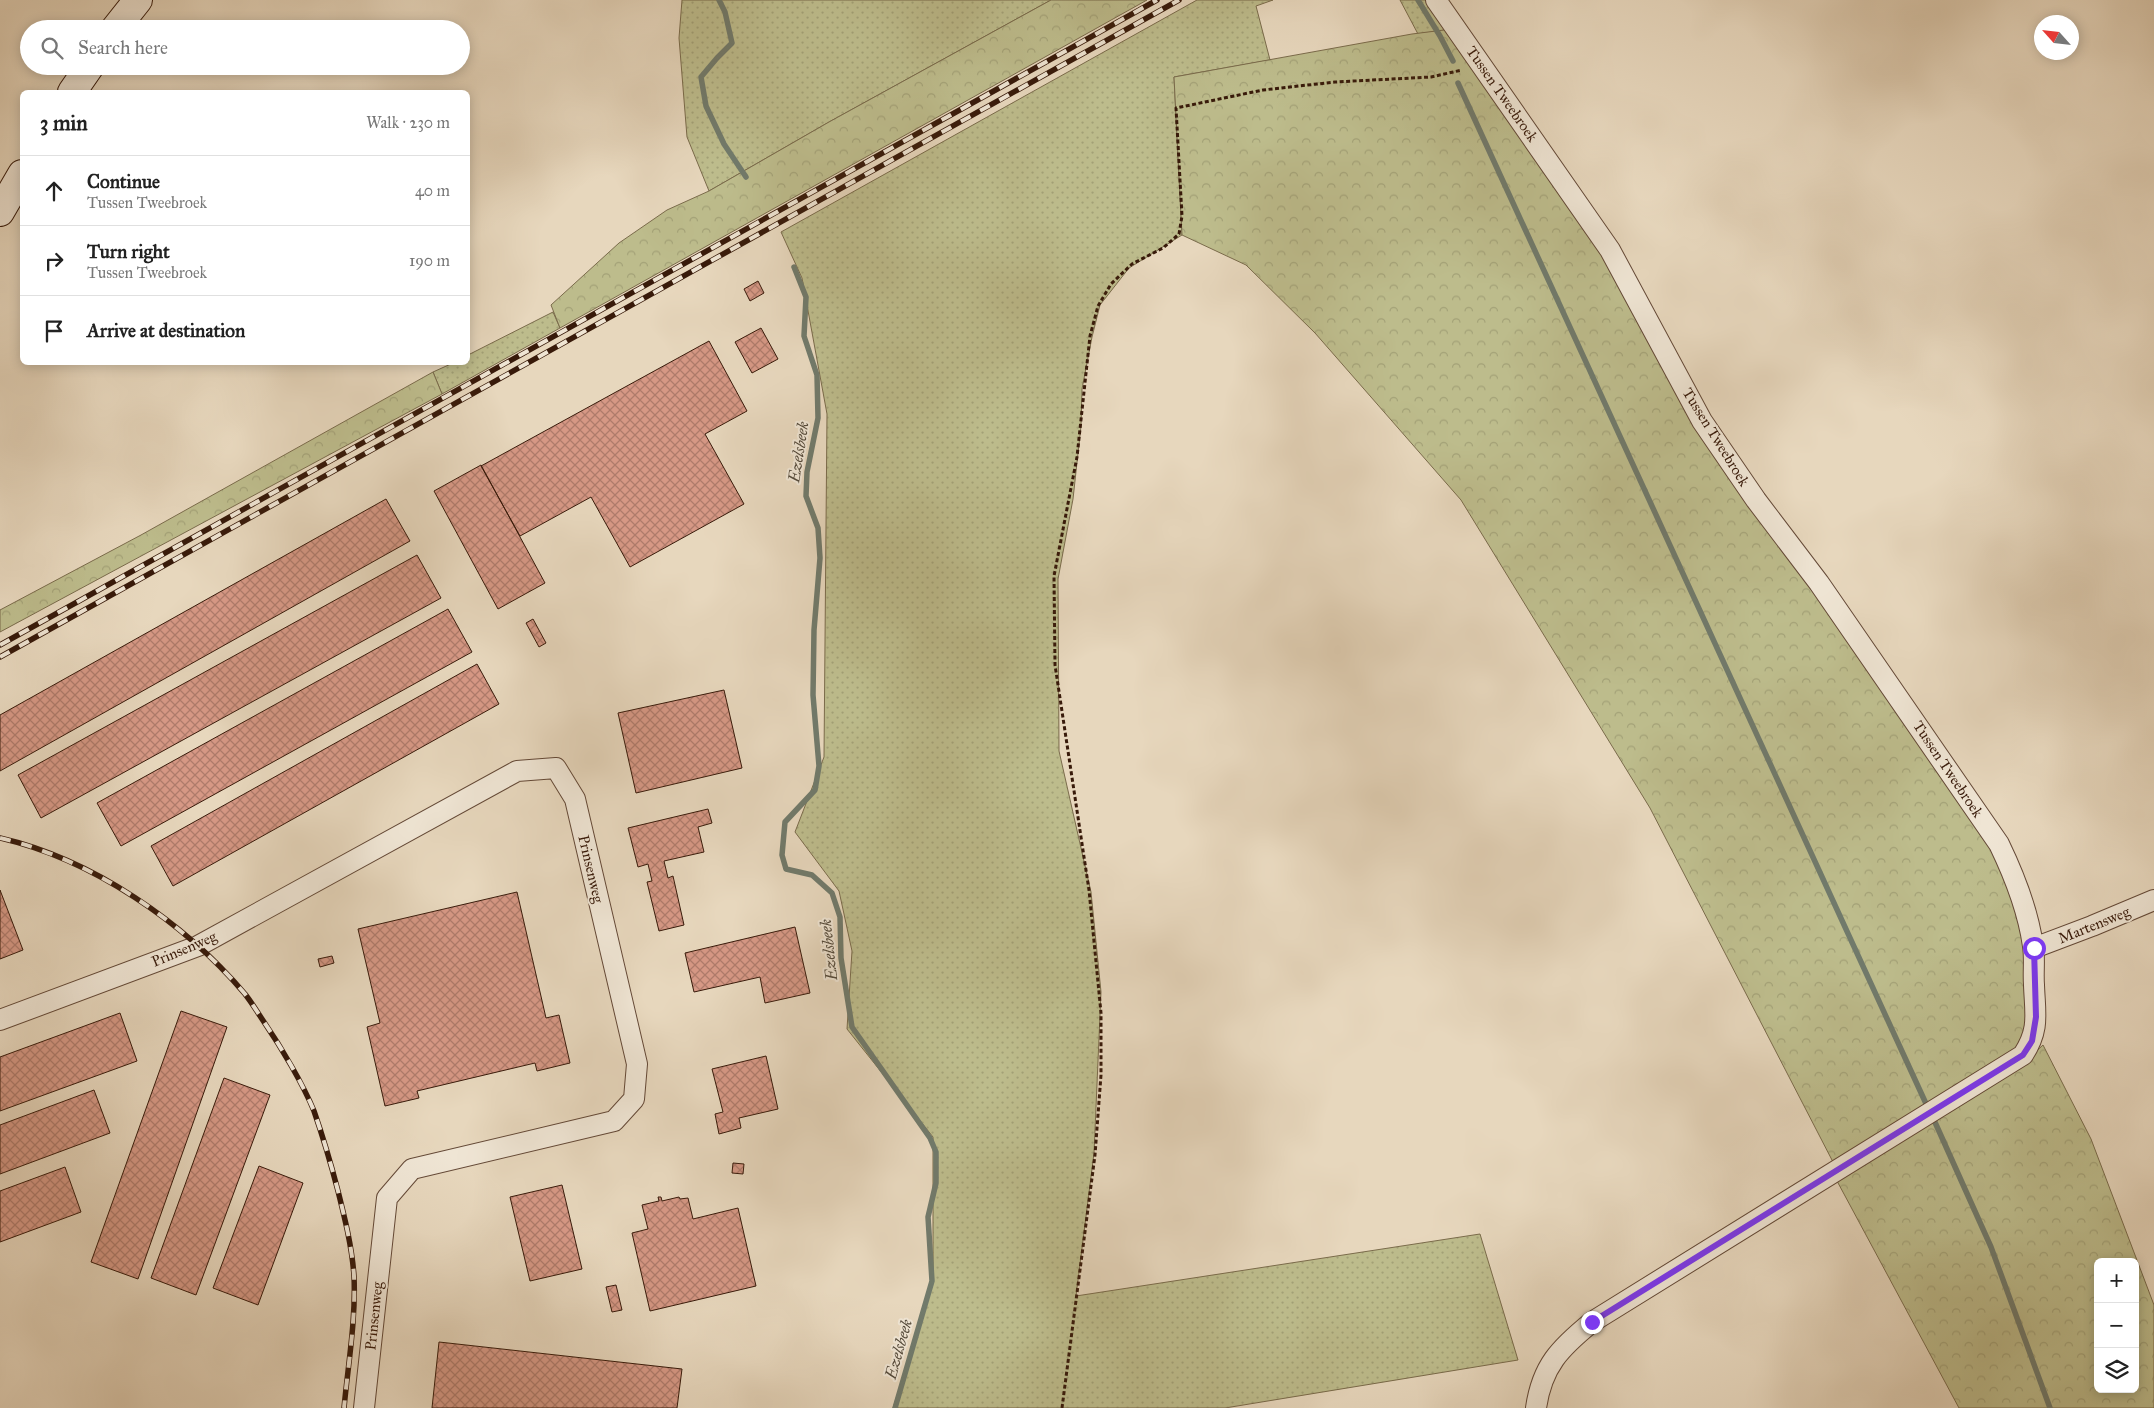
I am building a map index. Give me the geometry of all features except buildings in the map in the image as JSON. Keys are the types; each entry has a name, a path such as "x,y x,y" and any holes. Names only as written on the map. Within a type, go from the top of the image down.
{"street":[{"path":"122,20 138,0"},
{"name":"Tussen Tweebroek","path":"1436,0 1610,250 1702,421 1756,500 1819,582 1999,844 2017,880 2034,948 2036,1017 2032,1041 2023,1055 1592,1322 1564,1346 1546,1369 1538,1390 1536,1408"},
{"path":"73,90 84,75"},
{"path":"0,212 20,177"},
{"name":"Prinsenweg","path":"0,1020 198,946 517,771 556,768 574,799 635,1054 637,1064 634,1098 614,1121 412,1169 387,1198 364,1408"},
{"name":"Martensweg","path":"2034,948 2154,900"}],"path":[{"path":"1062,1408 1094,1155 1101,1075 1100,1014 1089,890 1054,665 1054,576 1077,457 1090,336 1098,306 1111,284 1132,264 1163,248 1179,234 1182,216 1176,108 1263,90 1336,82 1431,77 1482,64"}],"green space":[{"path":"682,0 1051,0 829,122 709,191 687,137 679,38"},
{"path":"1051,0 1147,0 560,328 551,305 619,243 667,210 709,191 829,122"},
{"path":"1197,0 1273,0 1256,6 1270,60 1174,77 1182,235 1129,268 1100,305 1082,389 1081,426 1073,499 1058,579 1059,751 1091,892 1101,992 1094,1153 1076,1296 1480,1234 1518,1360 1225,1408 893,1408 933,1283 933,1137 847,1029 852,951 839,891 795,832 824,757 827,414 802,278 781,232"},
{"path":"1400,0 1432,0 1452,29 1418,34"},
{"path":"1452,29 1607,256 1785,547 1992,845 2011,882 2025,942 2029,1022 2018,1048 1833,1162 1650,808 1461,500 1315,333 1246,265 1182,235 1174,77 1412,34"},
{"path":"553,312 560,328 442,394 433,372 449,365 470,365 470,354"},
{"path":"433,372 442,394 0,632 0,610 141,535"},
{"path":"2043,1045 2091,1139 2136,1258 2094,1258 2094,1393 2139,1393 2139,1265 2154,1305 2154,1408 1959,1408 1837,1181 2019,1067"}],"waterway":[{"name":"Ezelsbeek","path":"719,0 725,12 732,43 701,77 706,106 724,144 746,177"},
{"path":"1418,0 1453,61"},
{"path":"1458,83 1928,1108"},
{"name":"Ezelsbeek","path":"794,267 806,297 804,336 817,375 818,418 807,472 806,496 818,528 820,558 814,630 813,695 819,766 815,790 785,822 782,855 786,869 812,875 832,893 840,917 841,958 852,1027 930,1138 936,1152 936,1183 928,1217 932,1281 895,1408"},
{"path":"1934,1120 1991,1247 2050,1408"}],"railway":[{"path":"0,645 1157,0"},
{"path":"0,657 1179,0"},
{"path":"0,838 69,861 134,897 165,919 221,968 253,1004 271,1032 304,1089 314,1111 335,1181 350,1244 354,1276 354,1309 344,1408"}],"route":[{"path":"1592,1322 2023,1055 2032,1041 2036,1017 2034,948"}]}
